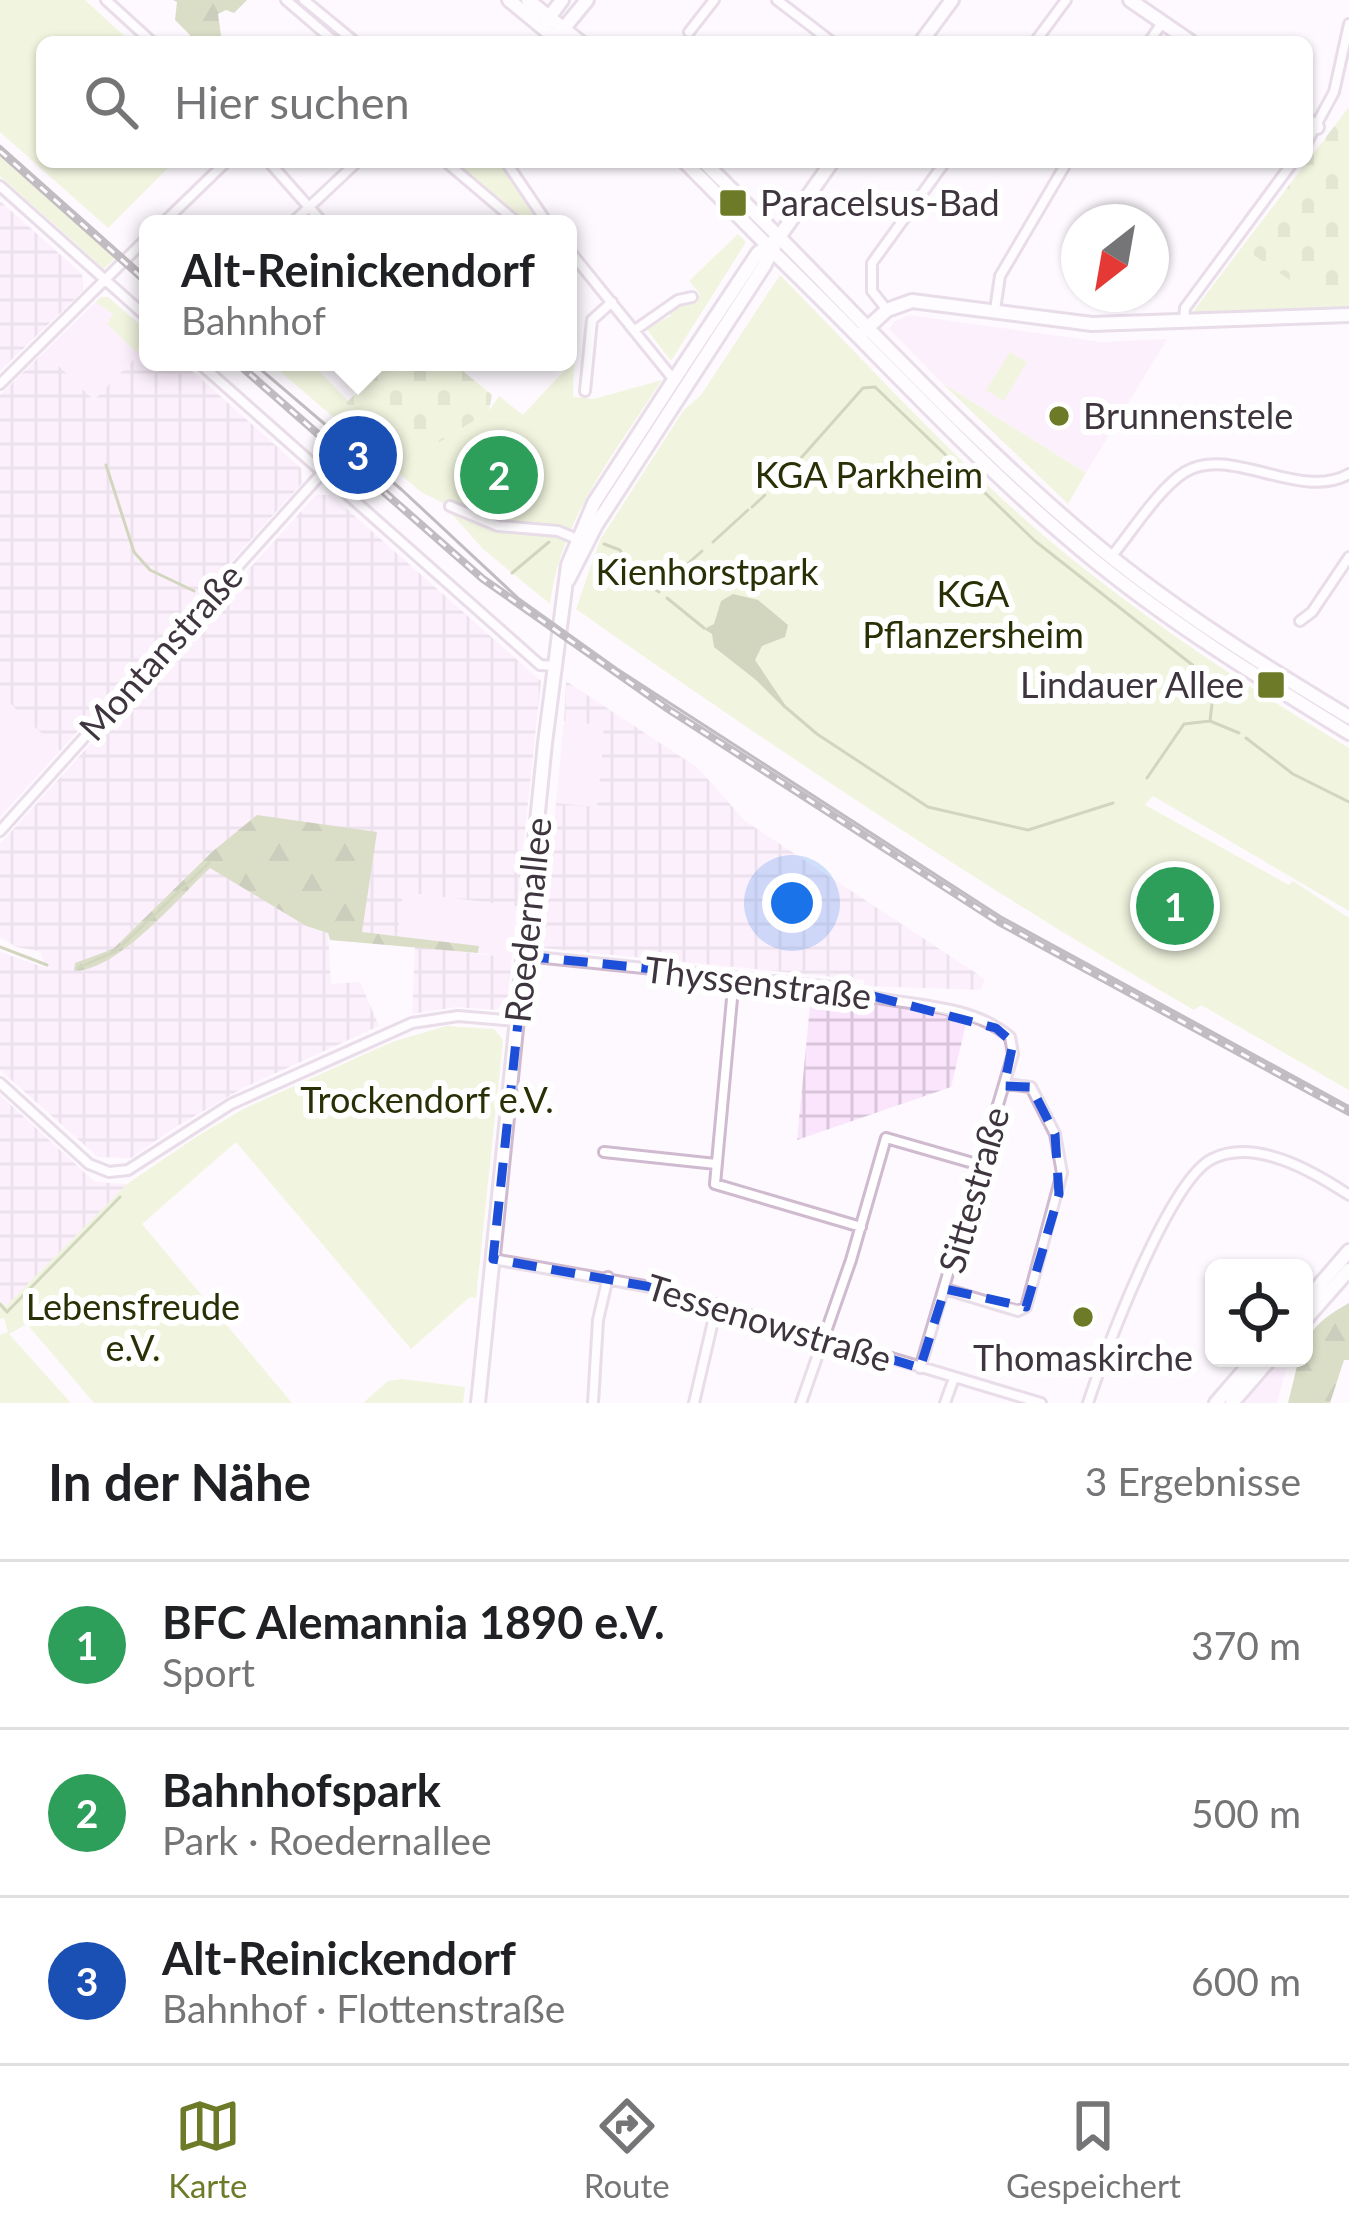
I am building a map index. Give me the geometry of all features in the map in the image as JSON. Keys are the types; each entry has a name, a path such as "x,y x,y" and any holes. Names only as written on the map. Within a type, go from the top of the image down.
{"main road":[{"path":"508,0 546,22"},
{"path":"528,0 559,36"},
{"path":"546,22 562,0"},
{"path":"561,36 586,0"},
{"path":"925,36 952,0"},
{"path":"1130,0 1183,36"},
{"path":"691,168 863,331 991,469 1195,636 1349,733"},
{"path":"709,168 772,244"},
{"name":"Roedernallee","path":"478,1403 568,566 594,503 828,168"},
{"path":"863,331 887,310 923,300 1092,324 1349,315"},
{"name":"Roedernallee","path":"567,581 679,385"},
{"path":"1107,562 1349,717"},
{"path":"1313,1293 1349,1251"},
{"path":"1313,1311 1349,1270"},
{"path":"1216,1403 1248,1367"},
{"path":"1232,1403 1263,1367"}],"street":[{"path":"106,0 145,36"},
{"path":"286,0 327,36"},
{"path":"688,32 714,0"},
{"path":"777,0 824,36"},
{"path":"1039,36 1066,0"},
{"path":"298,11 305,1 348,36"},
{"path":"1153,36 1162,22"},
{"path":"1313,123 1334,92 1349,24"},
{"path":"171,215 220,168"},
{"path":"274,168 316,215"},
{"path":"300,215 350,168"},
{"path":"453,168 508,215"},
{"path":"510,168 542,215"},
{"path":"887,310 872,291 872,263 941,168"},
{"path":"995,310 1000,276 1063,168"},
{"path":"1184,321 1185,308 1289,168"},
{"path":"0,186 139,310"},
{"path":"0,384 139,246"},
{"path":"577,260 679,385"},
{"path":"577,268 594,281"},
{"path":"635,331 678,300 692,297"},
{"path":"585,391 592,320 612,302"},
{"path":"208,371 540,665 555,667"},
{"path":"1107,562 1174,480 1193,468 1217,465 1314,482 1347,479"},
{"name":"Montanstraße","path":"0,830 322,473"},
{"path":"450,506 498,526 558,531 577,539"},
{"path":"1300,621 1312,612 1349,557"},
{"name":"Thyssenstraße","path":"525,956 842,988 866,997 968,1015 988,1024"},
{"path":"734,977 715,1181 861,1227"},
{"path":"0,1083 89,1164 118,1172 137,1165 231,1104 412,1023 458,1016 518,1022"},
{"name":"Sittestraße","path":"920,1368 1005,1084 1013,1043 1005,1032 988,1024"},
{"path":"944,1289 1018,1311 1026,1307 1062,1173 1054,1134 1031,1087 1005,1084"},
{"path":"801,1403 886,1138 980,1165"},
{"path":"604,1152 716,1164"},
{"path":"1088,1403 1136,1277 1202,1165 1228,1154 1262,1156 1312,1172 1349,1196"},
{"name":"Tessenowstraße","path":"493,1258 608,1277 717,1304 1041,1403"},
{"path":"593,1403 598,1320 608,1277"},
{"path":"694,1403 717,1304"},
{"path":"945,1403 953,1378"}],"highlighted area":[{"path":"525,956 842,988 996,1028 1013,1043 1004,1086 1031,1087 1055,1134 1059,1194 1026,1307 945,1289 920,1368 662,1289 493,1259"}],"shaded area":[{"path":"0,201 82,274 83,291 0,371"},
{"path":"101,297 108,297 139,324 139,354 94,400 44,352"},
{"path":"909,315 1102,342 1167,339 1086,473 942,383 889,329"},
{"path":"44,352 94,400 139,354 139,371 192,371 301,468 302,483 60,751 0,694 0,395"},
{"path":"316,495 331,495 541,681 517,906 403,892 397,938 361,932 213,851 113,949 81,972 118,954 210,867 306,926 328,933 331,984 360,982 379,1026 243,1088 131,1158 98,1157 0,1070 0,952 46,968 40,951 16,947 0,937 0,844"},
{"path":"733,594 758,600 788,625 785,637 762,646 755,660 784,708 714,647 712,634 704,629 714,624 721,601"},
{"path":"566,681 698,768 745,821 985,979 981,990 864,986 864,980 543,948 556,803 597,807 604,733 599,725 564,721"},
{"path":"0,694 60,751 0,817"},
{"path":"564,721 599,725 604,732 597,808 556,803"},
{"path":"403,892 517,906 512,958 478,953 479,947 397,938"},
{"path":"415,946 512,958 507,1001 496,1010 457,1007 412,1014"},
{"path":"811,995 911,1006 967,1020 951,1087 797,1140"},
{"path":"0,1095 95,1182 127,1184 5,1307 0,1301"},
{"path":"1273,1367 1287,1367 1277,1403 1242,1403"}],"green space":[{"path":"0,0 85,0 124,36 36,36 36,164 0,132"},
{"path":"173,0 247,0 234,13 218,14 221,36 190,36 175,20 177,2"},
{"path":"1349,107 1349,308 1330,308 1242,247 1302,168 1313,168 1313,154"},
{"path":"0,156 115,258 104,269 0,176"},
{"path":"40,168 168,168 108,228"},
{"path":"457,168 506,168 537,215 515,215"},
{"path":"738,234 746,242 671,361 646,328 671,316 667,311 679,303 697,303 700,294 689,281"},
{"path":"1242,247 1330,308 1192,313"},
{"path":"780,275 953,452 1062,551 1202,655 1349,748 1349,911 1153,796 1145,805 1289,885 1293,881 1349,918 1349,1090 1201,1005 1194,1010 1037,916 804,766 576,609 600,540 683,411 701,395"},
{"path":"108,297 139,324 136,352 107,324 113,314 96,302"},
{"path":"1010,352 1027,362 1004,401 986,390"},
{"path":"280,371 319,371 408,462 489,411 499,396 523,415 564,371 574,371 573,397 594,399 662,380 578,514 550,604 483,549 441,502 421,492"},
{"path":"379,371 463,371 492,395 489,411 408,462 346,403"},
{"path":"942,383 1086,473 1068,504"},
{"path":"257,815 377,832 362,932 479,946 478,953 330,940 328,933 306,926 210,868 128,946 91,968 74,971 75,963 113,949 213,851"},
{"path":"446,1026 494,1029 503,1040 476,1298 470,1297 411,1349 236,1142 142,1224 292,1403 94,1403 27,1324 9,1334 71,1403 0,1403 0,1335 8,1332 4,1318 0,1319 0,1301 6,1306 127,1184 245,1108 392,1042"},
{"path":"1349,1303 1349,1360 1344,1360 1330,1403 1288,1403 1297,1367 1313,1367 1313,1331"},
{"path":"388,1381 465,1387 463,1403 363,1403"}],"waterway":[{"path":"778,484 863,388 875,387 1035,541 1209,678 1214,687 1210,721"},
{"path":"106,465 134,552 150,570 194,591"},
{"path":"752,507 765,495"},
{"path":"713,542 748,510"},
{"path":"512,573 549,542"},
{"path":"604,544 620,550 633,575 659,592"},
{"path":"658,590 702,551"},
{"path":"667,598 704,628"},
{"path":"783,705 817,734 928,807 1028,830 1113,803"},
{"path":"1147,778 1184,724 1210,721 1239,733"},
{"path":"1246,738 1293,774 1349,802"},
{"path":"78,968 116,951 209,863"},
{"path":"0,947 47,965"},
{"path":"0,1304 7,1312 120,1197"}],"tram line":[{"path":"0,146 139,270"},
{"path":"263,371 402,490 519,599 617,669 1001,917 1348,1106"}],"railway":[{"path":"0,151 139,275"},
{"path":"246,371 483,579 668,709 999,922 1349,1112"}],"place":[{"name":"Paracelsus-Bad","path":"733,203"},
{"name":"Brunnenstele","path":"1059,416"},
{"name":"Alt-Reinickendorf","path":"358,455"},
{"name":"Bahnhofspark","path":"499,475"},
{"name":"Lindauer Allee","path":"1271,685"},
{"name":"BFC Alemannia 1890 e.V.","path":"1175,906"},
{"name":"Thomaskirche","path":"1083,1317"}],"park label":[{"name":"KGA Parkheim","path":"869,475"},
{"name":"Kienhorstpark","path":"707,572"},
{"name":"KGA Pflanzersheim","path":"973,614"},
{"name":"Trockendorf e.V.","path":"427,1100"},
{"name":"Lebensfreude e.V.","path":"133,1328"}]}
